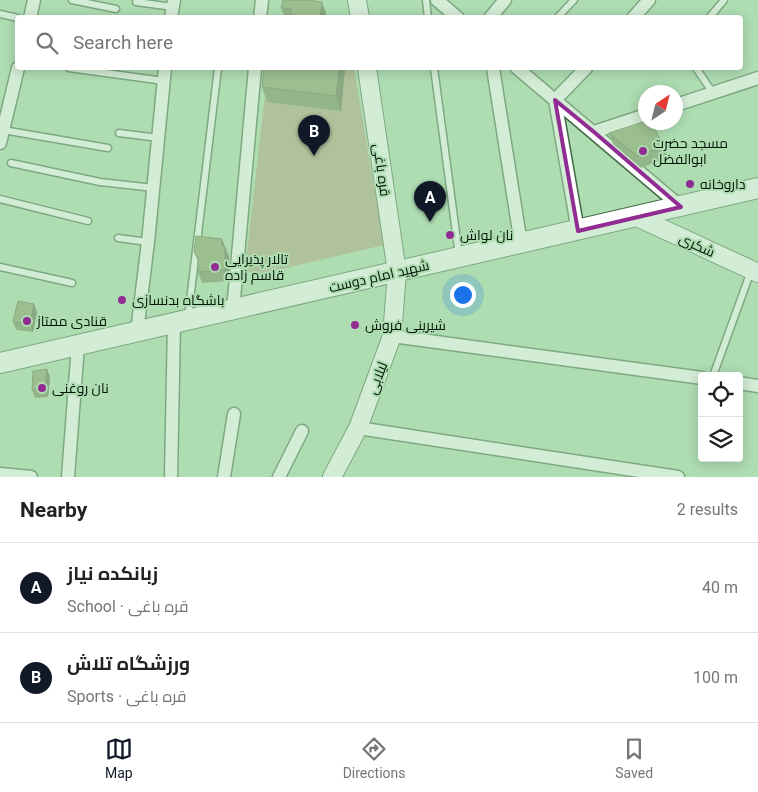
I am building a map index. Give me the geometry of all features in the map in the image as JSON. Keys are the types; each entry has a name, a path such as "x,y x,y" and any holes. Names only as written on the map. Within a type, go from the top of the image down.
{"main road":[{"path":"357,0 360,15"},
{"name":"قره باغی","path":"367,70 397,272"},
{"name":"شهید امام دوست","path":"0,363 758,188"},
{"name":"شکری","path":"637,217 755,271"},
{"name":"لیلابی","path":"332,477 358,428 392,336 397,272"}],"street":[{"path":"31,15 34,0"},
{"path":"260,15 262,0"},
{"path":"492,15 505,0"},
{"path":"635,15 649,0"},
{"path":"441,1 455,15"},
{"path":"0,143 18,70"},
{"path":"137,332 154,188 165,70"},
{"path":"233,310 255,70"},
{"path":"493,70 521,244"},
{"path":"519,70 681,207"},
{"path":"556,100 584,70"},
{"path":"683,103 758,78"},
{"path":"556,100 578,231"},
{"path":"594,132 638,118"},
{"path":"170,477 181,321"},
{"path":"392,336 698,377"},
{"path":"68,477 78,345"},
{"path":"743,384 758,386"},
{"path":"224,477 234,414"},
{"path":"358,428 678,477"},
{"path":"279,477 302,431"},
{"path":"0,474 31,477"}],"lane":[{"path":"72,0 116,10"},
{"path":"426,0 428,15"},
{"path":"560,15 574,0"},
{"path":"711,15 724,0"},
{"path":"136,2 173,8"},
{"path":"0,14 15,17"},
{"path":"84,70 164,81"},
{"path":"181,321 218,70"},
{"path":"434,70 459,258"},
{"path":"697,70 713,93"},
{"path":"3,130 108,148"},
{"path":"119,133 159,138"},
{"path":"11,163 100,182 154,188"},
{"path":"0,199 88,221"},
{"path":"118,238 148,242"},
{"path":"0,267 72,283"},
{"path":"715,372 755,271"}],"highlighted area":[{"path":"555,100 594,132 681,207 578,231"}],"shaded area":[{"path":"268,70 354,70 384,245 256,275 245,270"}],"building":[{"path":"283,0 322,2 320,15 290,15 291,9 281,8"},
{"path":"264,70 339,70 336,96 262,87"},
{"path":"638,124 638,130 655,130 664,146 637,156 609,133"},
{"path":"196,236 222,239 222,246 225,246 225,270 198,272 198,258 194,252"},
{"path":"18,301 34,304 30,324 13,322"},
{"path":"47,369 45,389 32,390 33,371"}],"place":[{"name":"مسجد حضرت ابوالفضل","path":"643,151"},
{"name":"ورزشگاه تلاش","path":"314,156"},
{"name":"داروخانه","path":"690,184"},
{"name":"زبانکده نیاز","path":"430,222"},
{"name":"نان لواش","path":"450,235"},
{"name":"تالار پذیرایی قاسم زاده","path":"215,267"},
{"name":"باشگاه بدنسازی","path":"122,300"},
{"name":"قنادی ممتاز","path":"27,321"},
{"name":"شیرینی فروش","path":"355,325"},
{"name":"نان روغنی","path":"42,388"}]}
